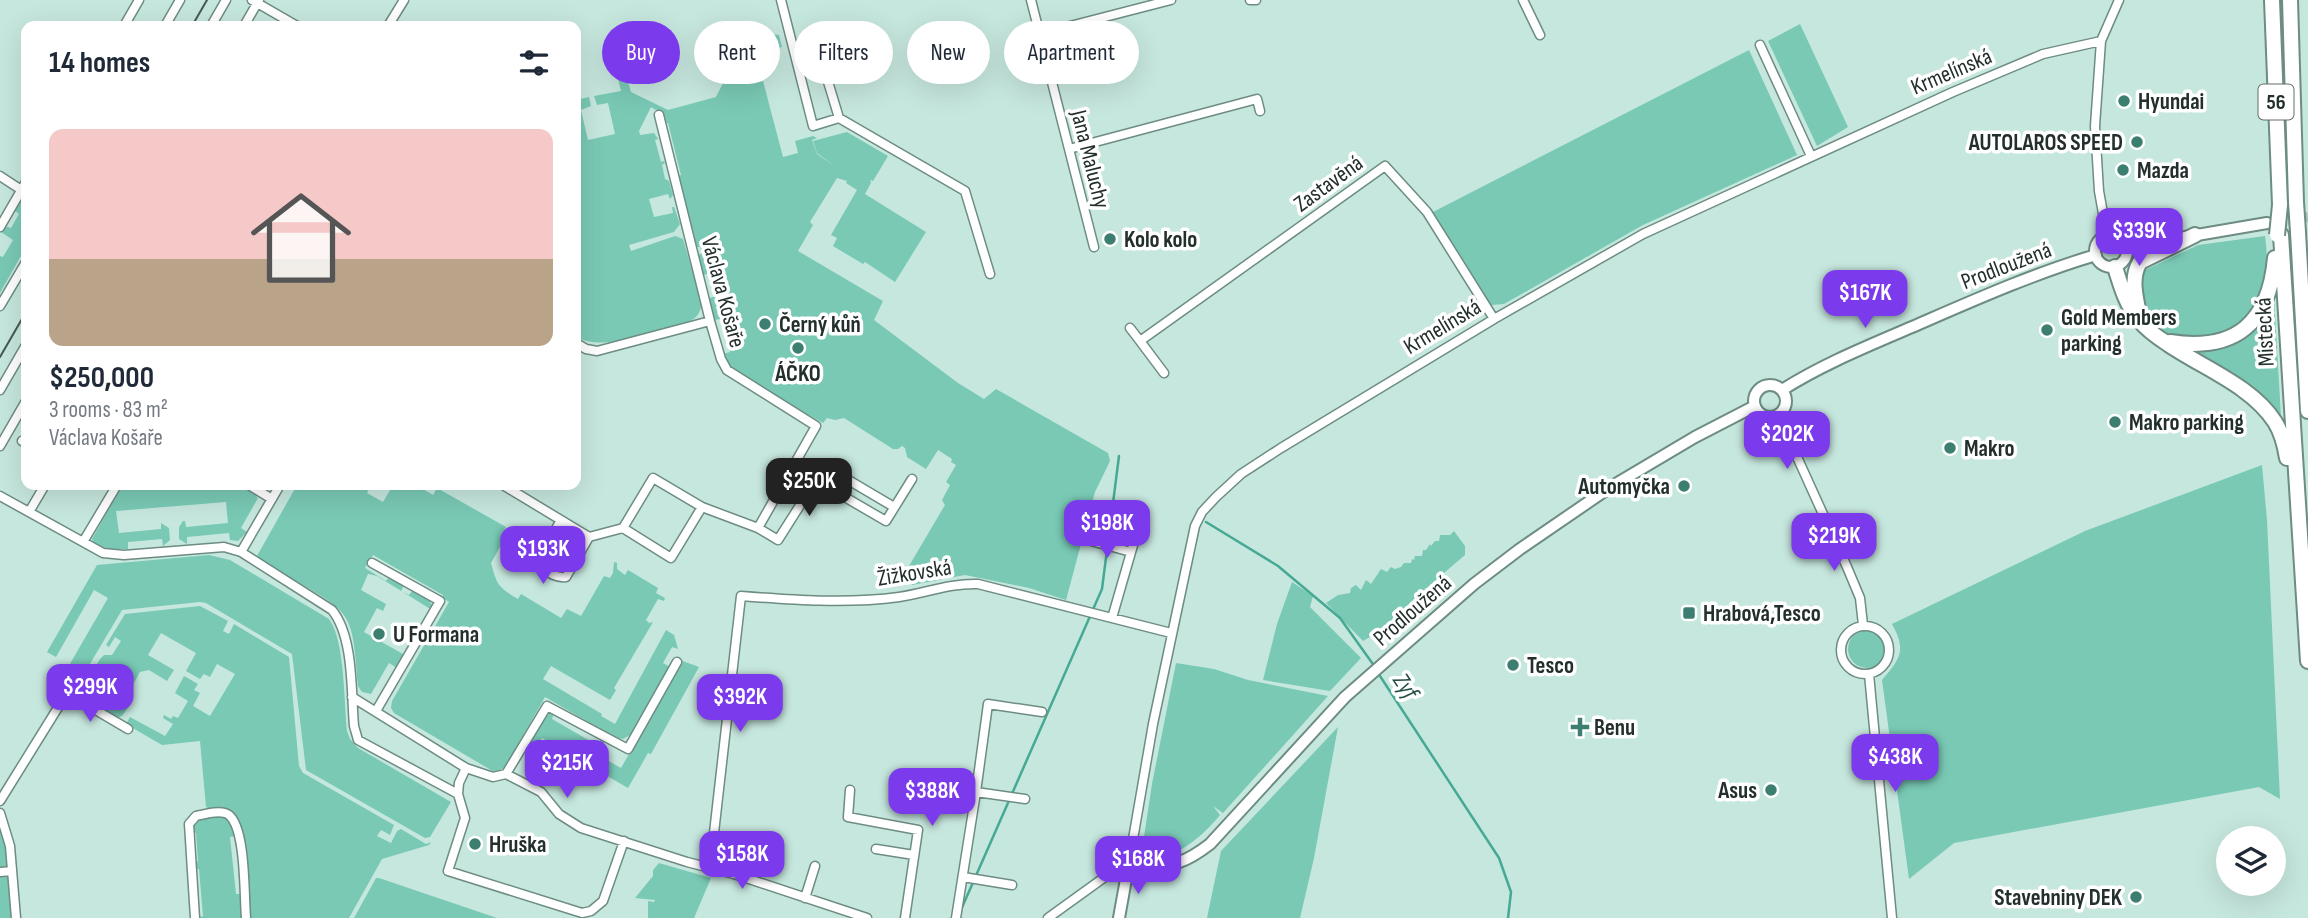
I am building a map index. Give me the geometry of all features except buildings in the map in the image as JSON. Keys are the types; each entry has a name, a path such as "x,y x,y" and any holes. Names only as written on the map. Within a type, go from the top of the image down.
{"highway":[{"name":"56","path":"2273,0 2279,235"},
{"name":"Místecká","path":"2290,0 2295,164 2304,236 2308,411"},
{"path":"2141,323 2135,270 2140,262 2148,257 2196,235"},
{"name":"Místecká","path":"2279,235 2308,661"},
{"path":"2163,341 2207,345 2230,338 2248,325 2269,294 2279,235"},
{"path":"2115,267 2126,299 2141,323 2163,341 2248,395 2276,424 2284,442 2298,517"}],"main road":[{"path":"2127,247 2267,223"},
{"path":"2107,236 2120,237 2127,247 2125,260 2115,267 2103,265 2096,256 2097,243 2107,236"},
{"name":"Prodloužená","path":"1782,390 1842,358 1966,303 2047,271 2096,256"},
{"path":"1771,385 1782,390 1786,396 1786,405 1778,415 1763,416 1755,406 1755,394 1762,387 1771,385"},
{"name":"Prodloužená","path":"1128,868 1171,865 1188,859 1210,844 1321,722 1386,659 1474,584 1568,516 1665,454 1755,406"},
{"name":"Krmelínská","path":"1119,918 1128,868"}],"street":[{"path":"127,21 139,0"},
{"path":"168,21 180,0"},
{"path":"214,21 226,0"},
{"path":"391,21 404,0"},
{"path":"781,0 794,50"},
{"name":"Jana Maluchy","path":"1031,0 1036,21"},
{"path":"1089,21 1171,0"},
{"path":"1250,0 1256,0"},
{"path":"1523,0 1540,36"},
{"path":"2107,236 2099,191 2095,126 2101,41 2119,0"},
{"path":"246,21 256,1 289,21"},
{"name":"Krmelínská","path":"1128,868 1171,632 1195,526 1202,512 1241,474 1494,319 1643,234 1953,92 2043,54 2101,41"},
{"path":"1760,45 1811,156"},
{"path":"802,84 813,126 839,118"},
{"path":"829,84 839,118 965,191 990,274"},
{"name":"Jana Maluchy","path":"1052,84 1094,247"},
{"path":"1069,149 1257,99 1260,111"},
{"name":"Václava Košaře","path":"659,116 721,359 727,370 816,426 758,528"},
{"name":"Zastavěná","path":"1140,341 1385,166 1427,212 1494,319"},
{"path":"0,176 21,187"},
{"path":"0,227 21,195"},
{"path":"6,297 21,264"},
{"path":"0,306 21,271"},
{"path":"581,346 597,351 710,321"},
{"path":"1130,328 1164,373"},
{"path":"0,390 21,354"},
{"path":"0,446 21,410"},
{"path":"1778,415 1860,598 1863,625"},
{"path":"793,467 886,521 912,479"},
{"path":"561,520 540,556 544,570 566,577 589,537 622,528 653,478 702,507 758,528 778,540 816,480"},
{"path":"837,492 845,478 894,507"},
{"path":"29,512 42,490"},
{"path":"83,542 114,490"},
{"path":"257,490 272,499"},
{"path":"241,552 277,490"},
{"path":"511,490 589,537"},
{"path":"0,496 103,553 124,555 224,547 241,552 332,610 341,621 346,639 354,726 358,740 458,794"},
{"path":"622,528 671,558 702,507"},
{"path":"1112,618 1136,535"},
{"path":"1091,541 1131,552"},
{"path":"372,563 440,601 376,711"},
{"name":"Žižkovská","path":"710,868 741,596 790,600 872,599 899,597 959,583 978,584 1171,632"},
{"path":"1863,625 1871,626 1885,635 1890,651 1884,666 1869,674 1850,669 1841,652 1843,639 1848,632 1863,625"},
{"path":"352,697 466,768 493,778 506,774 547,706 628,749 677,662"},
{"path":"1869,674 1892,918"},
{"path":"0,801 67,693 128,729"},
{"path":"956,918 988,704 1042,712"},
{"path":"466,768 459,783 458,794 466,818 448,871 582,913 591,911 603,901 624,841"},
{"path":"506,774 541,792 559,814 570,822 867,918"},
{"path":"845,829 850,790"},
{"path":"976,792 1025,799"},
{"path":"195,918 187,828 191,820 203,810 226,813 239,832 246,918"},
{"path":"0,813 10,846 16,918"},
{"path":"848,817 918,830 905,918"},
{"path":"876,849 914,855"},
{"path":"805,898 814,866"},
{"path":"1048,918 1109,874 1128,868"},
{"path":"0,872 12,871"},
{"path":"963,877 1012,884"}],"green space":[{"path":"1800,24 1848,127 1817,146 1768,41"},
{"path":"1749,50 1797,155 1643,225 1504,304 1491,305 1433,212"},
{"path":"619,84 629,84 631,92 668,110 716,97 722,84 764,84 783,157 798,153 795,141 813,136 817,138 812,140 817,154 836,167 817,153 813,141 847,132 888,156 873,181 870,180 865,194 926,232 895,282 865,262 863,264 833,246 837,238 831,235 857,190 846,183 847,181 837,178 810,222 813,225 798,251 883,301 874,320 958,383 984,399 996,389 1108,453 1110,461 1095,492 1066,600 1029,588 965,575 912,585 909,566 945,505 942,500 950,485 946,482 956,465 938,450 926,469 907,457 902,446 893,449 844,418 827,418 823,423 742,377 730,367 723,354 730,352 721,319 714,320 708,299 715,296 709,274 702,275 697,256 702,253 700,247 695,247 695,237 683,201 685,198 681,184 678,183 678,176 681,175 668,123 663,124 659,112 651,107 639,131 640,135 654,133 658,139 655,140 661,162 665,163 662,165 665,179 669,181 673,195 670,199 668,194 649,199 654,217 673,213 674,207 680,224 674,232 629,245 631,251 675,236 683,239 701,301 700,310 690,321 632,338 602,343 581,339 581,110 588,140 615,134 608,103 597,105 594,96 621,91"},
{"path":"589,97 591,106 581,110 581,99"},
{"path":"21,200 21,256 0,293 0,256 3,257 13,240 1,232 5,226 11,228 19,214 14,210"},
{"path":"2265,236 2265,283 2255,310 2246,322 2233,332 2212,340 2169,336 2154,326 2148,318 2142,299 2143,271 2198,245"},
{"path":"2274,296 2281,417 2253,391 2196,354 2233,342"},
{"path":"2262,465 2280,799 2259,787 1954,843 1909,879 1882,680 1899,654 1899,641 1892,624 2085,531"},
{"path":"119,490 250,490 257,494 258,498 241,528 247,532 238,541 230,540 229,533 187,537 187,544 179,539 179,527 183,521 186,527 228,523 226,502 116,511 119,533 161,529 161,523 169,528 170,540 163,546 162,539 128,542 128,549 110,549 95,545 92,539"},
{"path":"294,490 368,490 367,493 383,502 390,490 424,490 433,495 436,490 441,490 506,527 501,535 503,543 509,546 506,550 500,547 491,563 502,588 518,599 521,594 561,618 567,609 581,616 604,576 610,578 614,562 617,563 617,569 625,575 628,570 658,588 656,593 665,598 664,601 658,599 646,620 653,622 614,688 616,690 610,700 551,666 543,679 615,724 666,630 674,635 678,649 672,647 663,663 670,667 630,735 623,739 614,737 545,697 505,767 496,773 394,713 391,708 392,701 449,602 443,595 373,555 365,568 386,581 389,577 404,585 401,591 377,576 368,574 361,590 386,604 383,611 377,608 364,632 404,657 397,668 389,663 371,694 362,692 358,686 351,629 338,608 257,556"},
{"path":"1454,531 1465,546 1465,555 1385,628 1363,641 1326,603 1338,595 1350,593 1351,588 1356,585 1361,590 1366,580 1371,584 1381,569 1387,572 1391,567 1395,569 1404,563 1411,563 1415,556 1422,556 1423,550 1430,544 1431,546 1435,541 1439,541 1440,535 1450,535"},
{"path":"209,555 230,560 329,619 341,657 347,731 350,739 358,748 451,802 430,837 425,838 306,770 292,654 206,603 122,610 78,684 63,676 108,598 94,590 56,657 47,652 97,565"},
{"path":"1292,582 1313,596 1310,607 1361,658 1330,691 1263,680 1277,624"},
{"path":"413,590 429,600 432,610 402,592 409,595"},
{"path":"200,606 228,621 223,631 229,634 234,624 289,657 299,766 303,773 394,825 390,835 381,830 377,836 391,843 401,829 426,844 431,842 429,845 382,859 349,918 251,918 243,831 230,809 211,810 206,807 200,741 162,745 126,724 130,717 165,736 173,724 163,718 164,715 171,719 173,716 178,718 188,701 175,693 184,676 198,684 194,690 200,693 193,706 210,716 235,674 217,664 210,677 204,674 200,679 186,671 196,653 161,633 148,655 174,670 167,681 149,670 140,672 130,690 130,705 122,716 116,718 78,695 100,659 104,655 112,655 121,641 115,637 109,647 106,645 125,614"},
{"path":"1867,630 1880,636 1886,649 1880,662 1867,668 1854,662 1848,649 1854,636"},
{"path":"680,660 699,667 651,754 648,753 628,788 542,738 536,748 528,744 546,715 554,713 552,719 597,745 601,739 605,741 598,755 621,768 681,663"},
{"path":"1176,663 1214,669 1248,680 1328,696 1223,813 1213,806 1220,815 1200,836 1182,849 1164,856 1150,852 1143,843"},
{"path":"1338,727 1300,918 1207,918 1221,851"},
{"path":"224,817 231,823 236,836 230,837 236,894 242,894 243,918 197,918 203,916 199,869 193,869 192,863 198,861 196,833 190,832 198,820"},
{"path":"0,824 5,841 12,918 0,918"},
{"path":"659,863 711,878 694,918 648,918 648,901 655,900 635,898 653,876 653,870"},
{"path":"376,878 379,878 497,918 354,918"}],"waterway":[{"path":"960,912 1102,589 1119,456"},
{"name":"Zyf","path":"1206,522 1278,566 1340,618 1375,667"},
{"name":"Zyf","path":"1378,673 1499,858 1511,892 1508,918"}],"tunnel":[{"path":"2273,222 2308,217"}],"tram line":[{"path":"195,21 207,0"},
{"path":"0,357 21,321"}],"place":[{"name":"Hyundai","path":"2124,101"},
{"name":"AUTOLAROS SPEED","path":"2137,142"},
{"name":"Mazda","path":"2123,170"},
{"name":"Kolo kolo","path":"1110,239"},
{"name":"Černý kůň","path":"765,324"},
{"name":"Gold Members parking","path":"2047,330"},
{"name":"ÁČKO","path":"798,348"},
{"name":"Makro parking","path":"2115,422"},
{"name":"Makro","path":"1950,448"},
{"name":"Automyčka","path":"1684,486"},
{"name":"Hrabová,Tesco","path":"1689,613"},
{"name":"U Formana","path":"379,634"},
{"name":"Tesco","path":"1513,665"},
{"name":"Benu","path":"1580,727"},
{"name":"Asus","path":"1771,790"},
{"name":"Hruška","path":"475,844"},
{"name":"Stavebniny DEK","path":"2136,897"}]}
